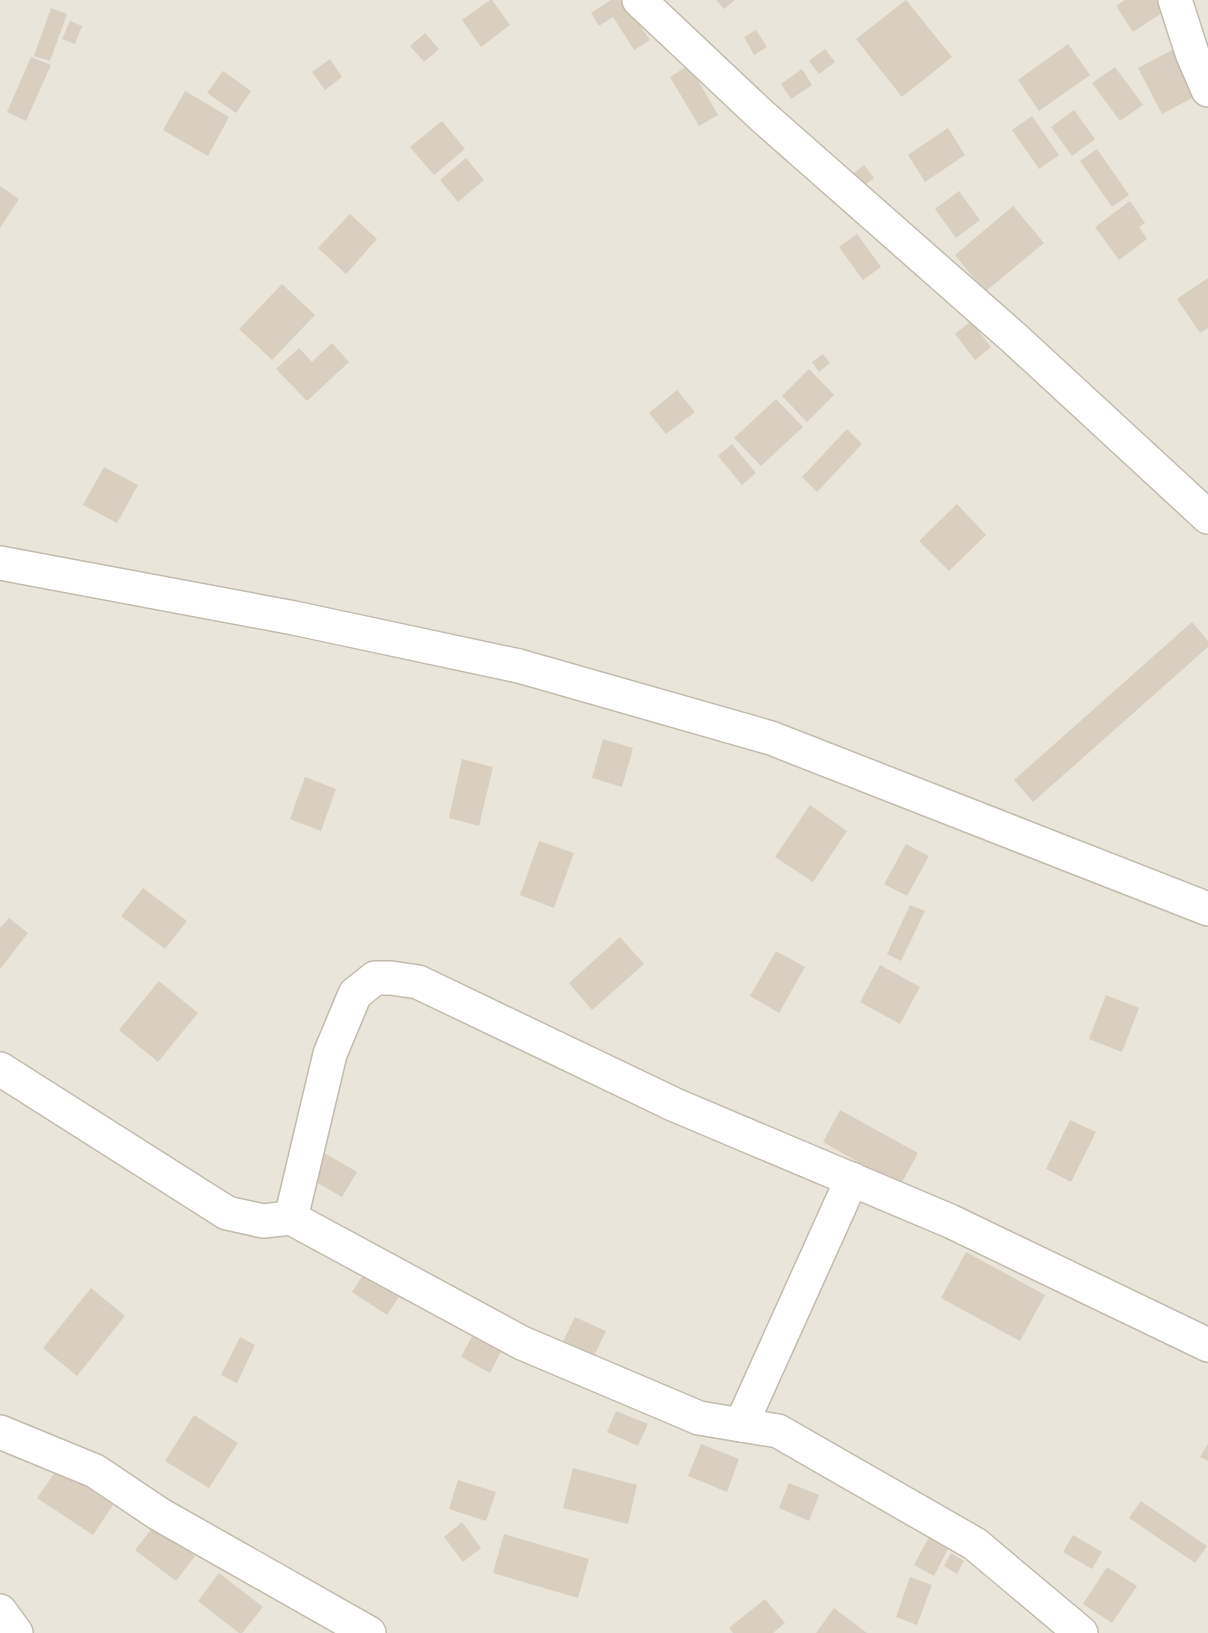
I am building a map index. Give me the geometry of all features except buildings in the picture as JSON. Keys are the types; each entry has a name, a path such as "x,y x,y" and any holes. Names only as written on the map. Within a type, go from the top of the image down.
{"street":[{"path":"639,0 761,115 1014,338 1208,517"},
{"path":"1175,0 1192,53 1208,90"},
{"path":"0,563 294,618 519,666 771,738 1208,909"},
{"path":"291,1218 330,1054 355,994 375,978 391,978 418,982 675,1105 950,1221 1208,1345"},
{"path":"0,1069 227,1213 263,1221 291,1218 522,1343 699,1418 778,1431 975,1544 1067,1628"},
{"path":"741,1425 852,1179"},
{"path":"0,1432 95,1471 159,1514 369,1633"}],"shaded area":[{"path":"0,0 1208,0 1208,1633 0,1633"}]}
